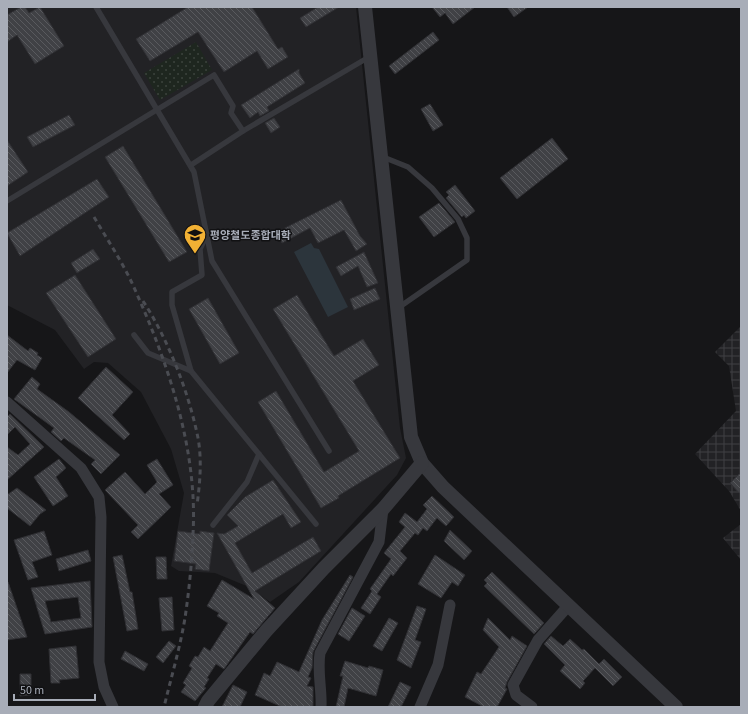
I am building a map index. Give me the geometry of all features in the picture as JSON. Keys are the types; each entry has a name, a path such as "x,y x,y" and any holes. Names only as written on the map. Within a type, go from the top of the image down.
{"street":[{"path":"365,7 411,437 422,463 443,487 676,707"},
{"path":"7,402 81,468 99,497 101,517 99,662 104,687 113,707"},
{"path":"205,707 208,701 266,631 324,568 383,509 422,463"},
{"path":"321,707 322,695 318,668 320,653 379,542 383,509"},
{"path":"420,707 438,665 450,605"},
{"path":"532,707 516,695 513,685 538,640 569,605"}],"lane":[{"path":"96,7 191,165 194,172 212,261 329,451"},
{"path":"191,165 243,131 371,56"},
{"path":"7,201 214,75 233,106 231,113 243,131"},
{"path":"382,156 408,167 432,188 458,218 468,238 467,260 398,308"},
{"path":"207,234 200,248 202,275 172,292 172,304 191,371 316,524"},
{"path":"134,335 148,353 191,371"},
{"path":"213,525 247,482 259,454"}],"shaded area":[{"name":"평양철도종합대학","path":"7,7 356,7 400,428 406,458 397,475 299,582 270,602 249,587 215,573 179,571 171,566 184,493 171,449 141,392 108,363 94,362 84,369 55,330 7,305"},
{"path":"196,42 212,70 160,100 144,73"},
{"path":"311,243 314,248 319,249 348,307 328,317 294,252"},
{"path":"741,326 741,511 729,491 695,454 736,411 729,366 715,352"},
{"path":"741,524 741,560 723,538"}],"building":[{"path":"21,7 25,7 29,13 40,7 64,46 35,64 17,35 7,42 7,15"},
{"path":"188,7 252,7 278,49 282,47 288,57 268,69 257,51 224,72 198,32 150,61 136,39"},
{"path":"318,7 339,7 306,27 300,18"},
{"path":"432,7 475,7 453,24 445,13 440,17"},
{"path":"507,7 528,7 514,17"},
{"path":"433,32 439,40 395,74 389,66"},
{"path":"299,69 299,73 305,83 267,107 269,111 260,116 258,112 250,118 241,105"},
{"path":"430,104 443,125 433,131 421,109"},
{"path":"69,115 75,125 33,147 27,137"},
{"path":"274,118 280,127 271,133 265,123"},
{"path":"552,138 568,159 517,199 500,178"},
{"path":"7,140 28,172 7,186"},
{"path":"123,146 187,252 169,262 105,157"},
{"path":"97,179 109,197 20,256 7,233"},
{"path":"455,185 475,211 466,218 464,215 462,217 446,198 449,195 446,192"},
{"path":"341,200 360,236 367,244 356,251 344,230 318,243 310,228 282,243 277,232"},
{"path":"439,203 455,222 434,237 419,217"},
{"path":"93,249 100,259 77,273 71,263"},
{"path":"364,252 378,283 367,287 358,266 341,276 336,267"},
{"path":"75,275 116,339 88,357 46,293"},
{"path":"375,288 380,299 354,310 350,299"},
{"path":"297,295 334,356 363,339 379,365 353,381 400,458 321,508 258,402 276,391 324,472 359,451 273,309"},
{"path":"208,298 239,353 220,364 189,309"},
{"path":"7,335 28,351 30,348 38,353 37,355 42,358 35,370 17,360 7,373"},
{"path":"106,367 133,392 112,415 130,434 124,440 78,398"},
{"path":"32,377 40,384 37,389 69,412 120,455 101,474 91,464 95,460 64,438 61,441 51,432 54,428 14,399"},
{"path":"10,414 44,447 7,480 7,447 18,455 30,444 15,427 7,435 7,417"},
{"path":"59,459 66,468 56,477 68,496 53,506 34,477"},
{"path":"157,459 173,485 159,494 171,507 138,539 131,532 138,525 105,490 125,472 145,494 157,482 147,465"},
{"path":"741,472 741,495 730,483"},
{"path":"273,480 301,522 291,528 283,514 235,543 252,573 313,537 321,551 255,591 275,608 253,634 250,632 224,669 216,664 207,678 209,679 204,687 206,688 195,701 181,692 186,685 183,683 192,668 189,666 195,656 198,657 204,647 210,651 228,623 217,616 219,613 207,606 222,580 254,599 217,533 224,534 238,526 227,515 245,497"},
{"path":"17,488 46,510 40,514 30,526 7,508 7,495"},
{"path":"432,496 454,517 446,526 437,518 427,531 423,528 418,535 415,533 400,551 407,558 393,576 391,574 377,594 381,597 370,614 361,608 372,591 370,589 391,559 384,553 405,527 399,522 405,513 417,522 427,509 423,505"},
{"path":"450,530 472,551 464,560 444,541"},
{"path":"44,531 52,555 32,562 38,577 28,580 14,540"},
{"path":"178,531 200,534 200,531 214,533 209,571 195,569 196,564 174,561"},
{"path":"88,550 91,561 59,571 56,559"},
{"path":"122,555 130,592 132,592 138,629 127,631 113,557"},
{"path":"435,555 465,575 458,586 452,582 441,598 418,584"},
{"path":"156,557 166,557 167,579 157,579"},
{"path":"492,572 544,623 534,634 484,586 487,583 484,580"},
{"path":"350,575 353,577 313,652 312,668 308,677 311,678 307,686 313,687 313,707 282,707 255,695 264,673 270,676 277,662 299,672 322,620"},
{"path":"90,581 92,627 45,634 31,588","holes":["78,597 81,618 51,622 45,601"]},
{"path":"8,582 27,637 7,640"},
{"path":"172,597 174,630 162,631 159,598"},
{"path":"417,606 426,609 415,640 421,642 411,668 397,660"},
{"path":"352,608 365,616 349,641 338,634"},
{"path":"389,618 398,623 382,651 373,646"},
{"path":"488,618 510,640 512,636 527,646 507,682 505,688 507,689 497,707 484,707 465,697 477,672 481,674 499,647 483,630"},
{"path":"551,636 563,646 570,639 582,650 584,649 599,664 604,659 622,677 613,686 595,668 583,681 585,683 580,689 560,671 565,665 544,644"},
{"path":"169,641 176,646 163,663 156,657"},
{"path":"76,646 79,678 59,680 60,683 51,683 49,649"},
{"path":"125,651 148,664 144,671 121,659"},
{"path":"345,661 368,668 369,666 383,670 376,696 348,688 344,707 336,707 343,676 340,676"},
{"path":"20,674 31,674 31,695 20,696"},
{"path":"400,682 411,687 401,707 388,707"},
{"path":"233,685 247,692 240,707 222,707"}],"railway":[{"path":"94,217 128,274 157,343 178,405 190,469 193,502 193,534 189,587 183,629 164,707"},
{"path":"143,301 169,349 183,385 194,421 200,455 200,480 197,505"}],"place":[{"name":"평양철도종합대학","path":"195,254"}]}
